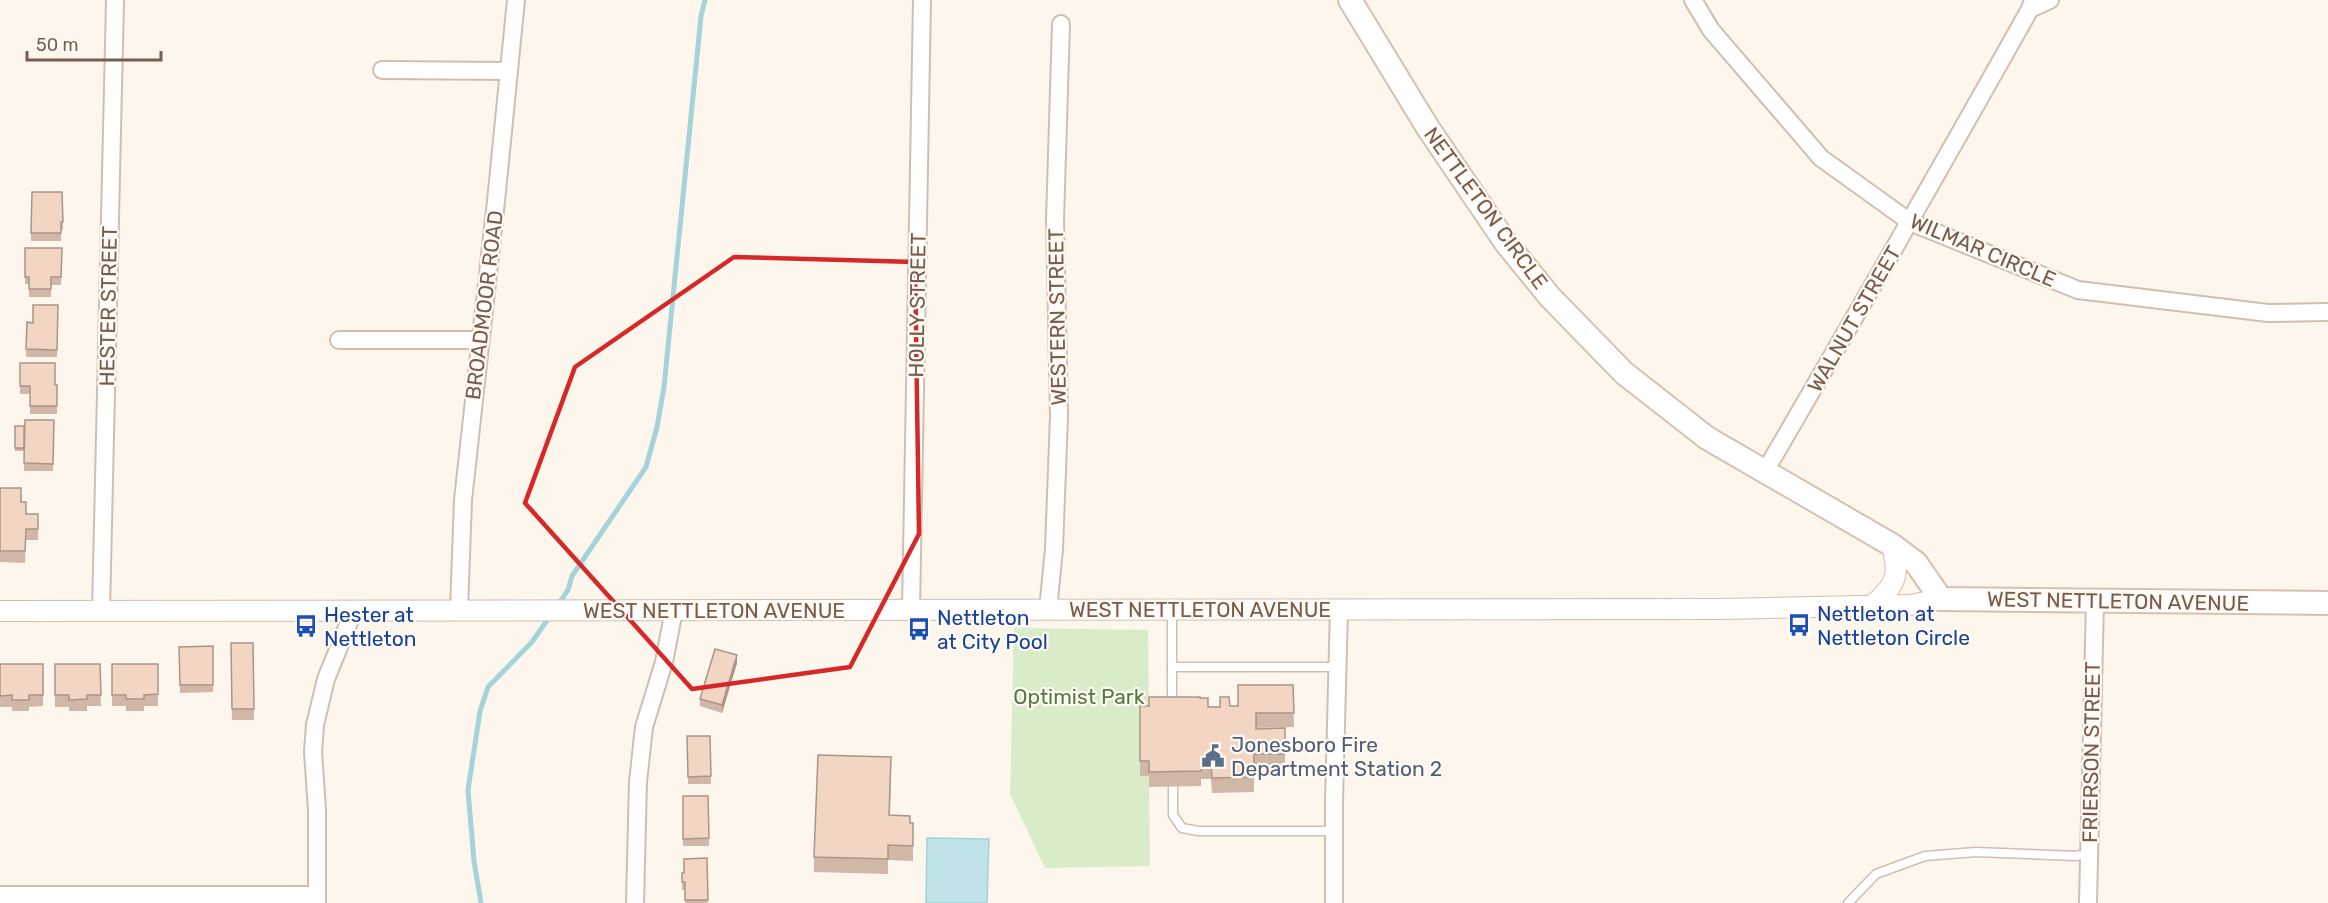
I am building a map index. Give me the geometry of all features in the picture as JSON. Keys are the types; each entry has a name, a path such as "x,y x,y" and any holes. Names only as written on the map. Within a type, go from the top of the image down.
{"main road":[{"name":"NETTLETON CIRCLE","path":"1350,0 1428,128 1506,243 1550,297 1624,373 1707,438 1892,545 1916,563 1941,598"},
{"name":"WEST NETTLETON AVENUE","path":"1941,598 2328,603"}],"street":[{"name":"HESTER STREET","path":"101,611 115,0"},
{"name":"BROADMOOR ROAD","path":"459,610 463,500 516,0"},
{"name":"HOLLY STREET","path":"911,610 922,0"},
{"name":"WILMAR CIRCLE","path":"1693,0 1711,30 1821,158 1910,222 2078,290 2268,313 2328,312"},
{"path":"2031,4 2050,0"},
{"name":"WALNUT STREET","path":"1764,472 1910,222 2031,4"},
{"name":"WESTERN STREET","path":"1048,610 1054,549 1059,416 1055,220 1061,24"},
{"path":"382,70 509,71"},
{"path":"339,340 480,340"},
{"path":"1872,606 1894,584 1896,562 1892,545"},
{"name":"WEST NETTLETON AVENUE","path":"0,611 1720,609 1910,605 1941,598"},
{"name":"FRIERSON STREET","path":"2088,903 2095,601"},
{"path":"1334,903 1339,609"},
{"path":"0,895 317,899 317,810 313,752 315,725 326,679 354,610"},
{"path":"635,903 638,782 644,728 664,662 674,610"}],"lane":[{"path":"1172,610 1173,712"},
{"path":"1172,667 1338,667"},
{"path":"1173,769 1173,814 1182,828 1198,831 1334,831"},
{"path":"1848,903 1876,874 1925,856 1976,852 2075,856 2089,854"}],"highlighted area":[{"path":"734,257 915,262 919,534 850,667 692,689 525,503 575,367"}],"green space":[{"name":"Optimist Park","path":"1014,628 1148,630 1149,721 1140,721 1140,776 1149,776 1150,866 1045,868 1010,794"}],"water":[{"path":"927,838 989,839 987,903 926,903"}],"building":[{"path":"32,192 62,192 61,233 31,233"},
{"path":"25,248 62,248 61,277 51,277 51,289 29,289 29,277 25,277"},
{"path":"33,305 58,305 57,350 26,349 27,322 33,323"},
{"path":"20,363 55,363 57,406 30,406 30,386 20,386"},
{"path":"25,420 54,420 53,464 24,463"},
{"path":"15,426 24,426 24,448 15,448"},
{"path":"0,488 21,488 21,502 26,502 26,514 38,514 38,529 26,529 25,551 0,551"},
{"path":"231,643 253,643 254,709 232,709"},
{"path":"213,646 213,685 180,685 179,647"},
{"path":"715,649 737,655 722,705 700,699"},
{"path":"0,664 43,664 43,695 29,695 29,700 12,700 12,695 0,696"},
{"path":"55,664 100,664 101,695 87,695 87,699 69,700 69,695 55,695"},
{"path":"112,664 158,664 158,694 144,695 144,699 126,699 126,695 112,695"},
{"name":"Jonesboro Fire Department Station 2","path":"1238,685 1293,685 1294,713 1256,713 1256,729 1285,728 1285,754 1254,754 1254,777 1212,778 1211,764 1201,764 1201,771 1149,772 1149,761 1140,761 1140,706 1149,706 1149,697 1208,698 1208,707 1220,707 1220,697 1229,697 1230,706 1238,706"},
{"path":"687,736 710,736 711,776 688,777"},
{"path":"818,755 891,757 889,815 910,816 910,823 913,823 913,846 888,845 888,859 814,857"},
{"path":"683,796 708,796 709,838 683,839"},
{"path":"707,858 708,900 685,900 685,882 682,882 684,859"}],"waterway":[{"path":"557,606 568,590 572,576 646,467 657,427 664,387 701,16 705,0"},
{"path":"481,903 474,861 468,790 480,711 488,687 532,642 550,616"}],"place":[{"name":"Nettleton at Nettleton Circle","path":"1799,625"},
{"name":"Hester at Nettleton","path":"306,626"},
{"name":"Nettleton at City Pool","path":"919,629"},
{"name":"Jonesboro Fire Department Station 2","path":"1213,756"}]}
